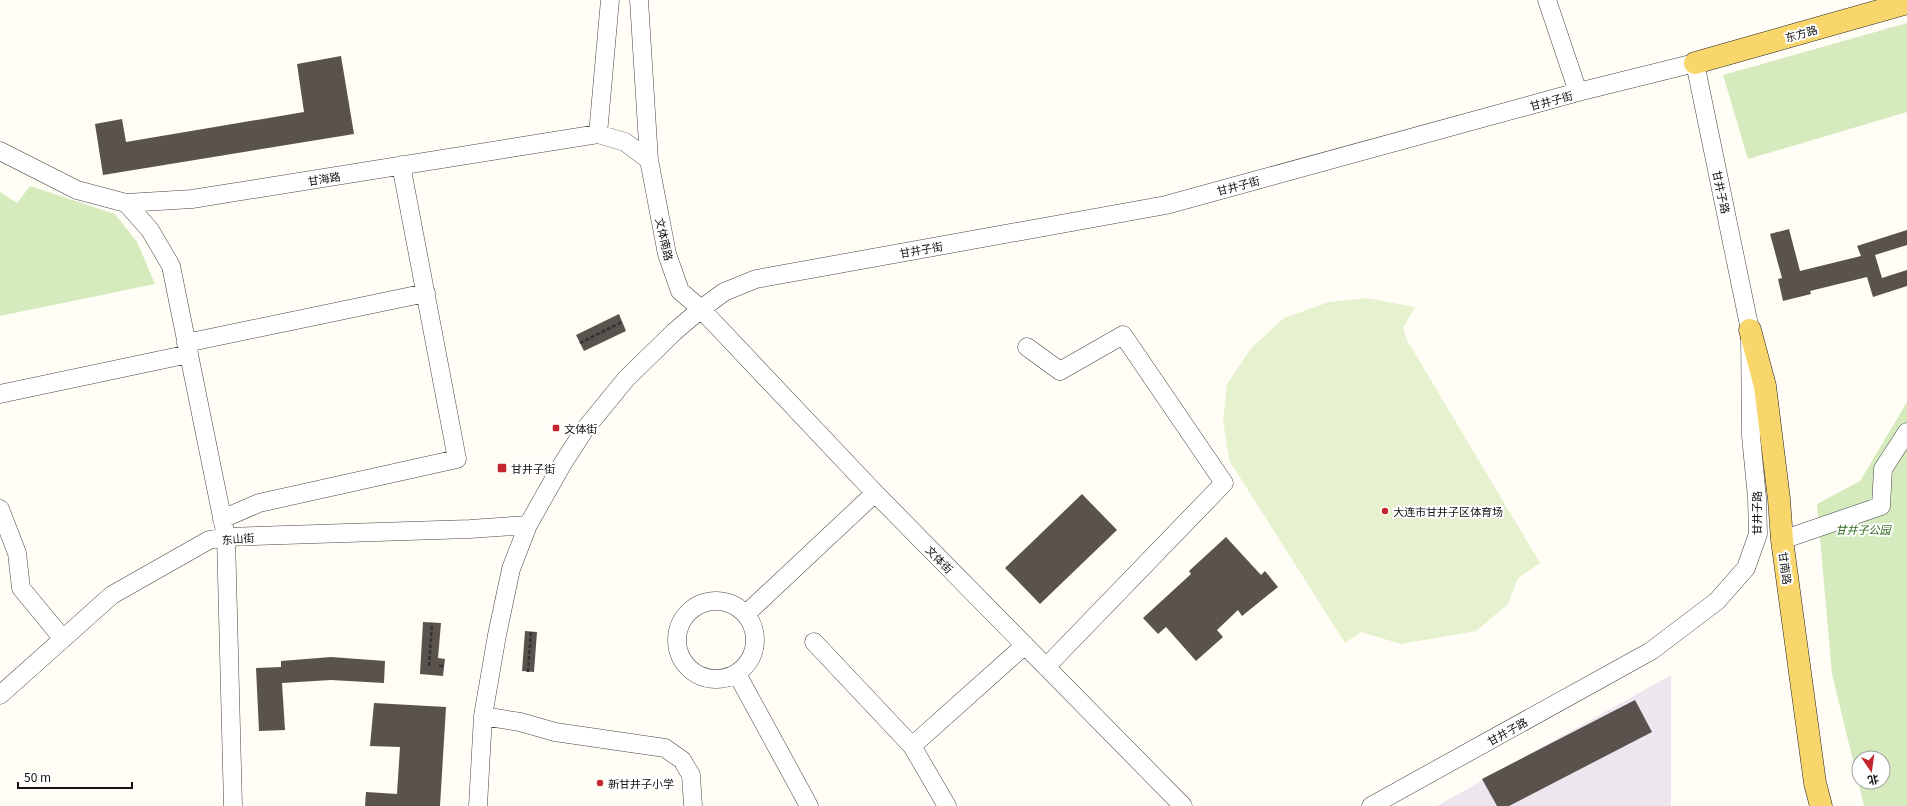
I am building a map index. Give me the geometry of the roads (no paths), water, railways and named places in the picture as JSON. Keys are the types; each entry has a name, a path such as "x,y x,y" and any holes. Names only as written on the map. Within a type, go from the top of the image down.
{"main road":[{"name":"东方路","path":"1695,63 1907,3"},
{"name":"甘南路","path":"1750,330 1765,386 1780,499 1782,540 1815,783 1821,806"}],"street":[{"path":"598,134 610,0"},
{"name":"文体南路","path":"639,0 649,160 666,254 680,291 701,309"},
{"path":"1547,0 1578,92"},
{"name":"甘井子街","path":"478,806 483,716 503,602 511,568 528,525 563,463 585,429 626,379 674,332 724,292 756,279 1166,205 1578,92 1695,63"},
{"name":"甘井子路","path":"1371,806 1651,651 1717,601 1746,568 1758,534 1757,498 1751,436 1750,330 1695,63"},
{"name":"甘海路","path":"0,151 77,190 126,203 192,199 598,134 625,142 649,160"},
{"path":"222,519 259,503 457,459 401,165"},
{"path":"126,203 150,230 171,266 226,537 233,806"},
{"path":"0,394 188,348 426,293"},
{"name":"文体街","path":"701,309 875,493 1183,806"},
{"path":"1027,347 1060,372 1123,334 1224,483 1046,667"},
{"path":"1782,540 1881,506 1883,469 1907,432"},
{"path":"746,614 875,493"},
{"path":"0,509 17,553 21,588 63,639"},
{"name":"东山街","path":"0,695 112,595 209,540 226,537 470,529 528,525"},
{"path":"725,601 737,606 746,614 753,626 756,639 754,653 747,665 737,674 724,679 710,679 697,675 687,666 680,656 676,644 677,632 682,620 690,610 706,602 725,601"},
{"path":"814,642 912,746 947,806"},
{"path":"912,746 1025,645"},
{"path":"737,674 809,806"},
{"path":"483,716 520,722 554,732 666,748 682,760 692,775 693,806"}],"place":[{"name":"文体街","path":"556,428"},
{"name":"甘井子街","path":"502,468"},
{"name":"大连市甘井子区体育场","path":"1385,511"},
{"name":"新甘井子小学","path":"600,783"}],"park label":[{"name":"甘井子公园","path":"1863,529"}]}
